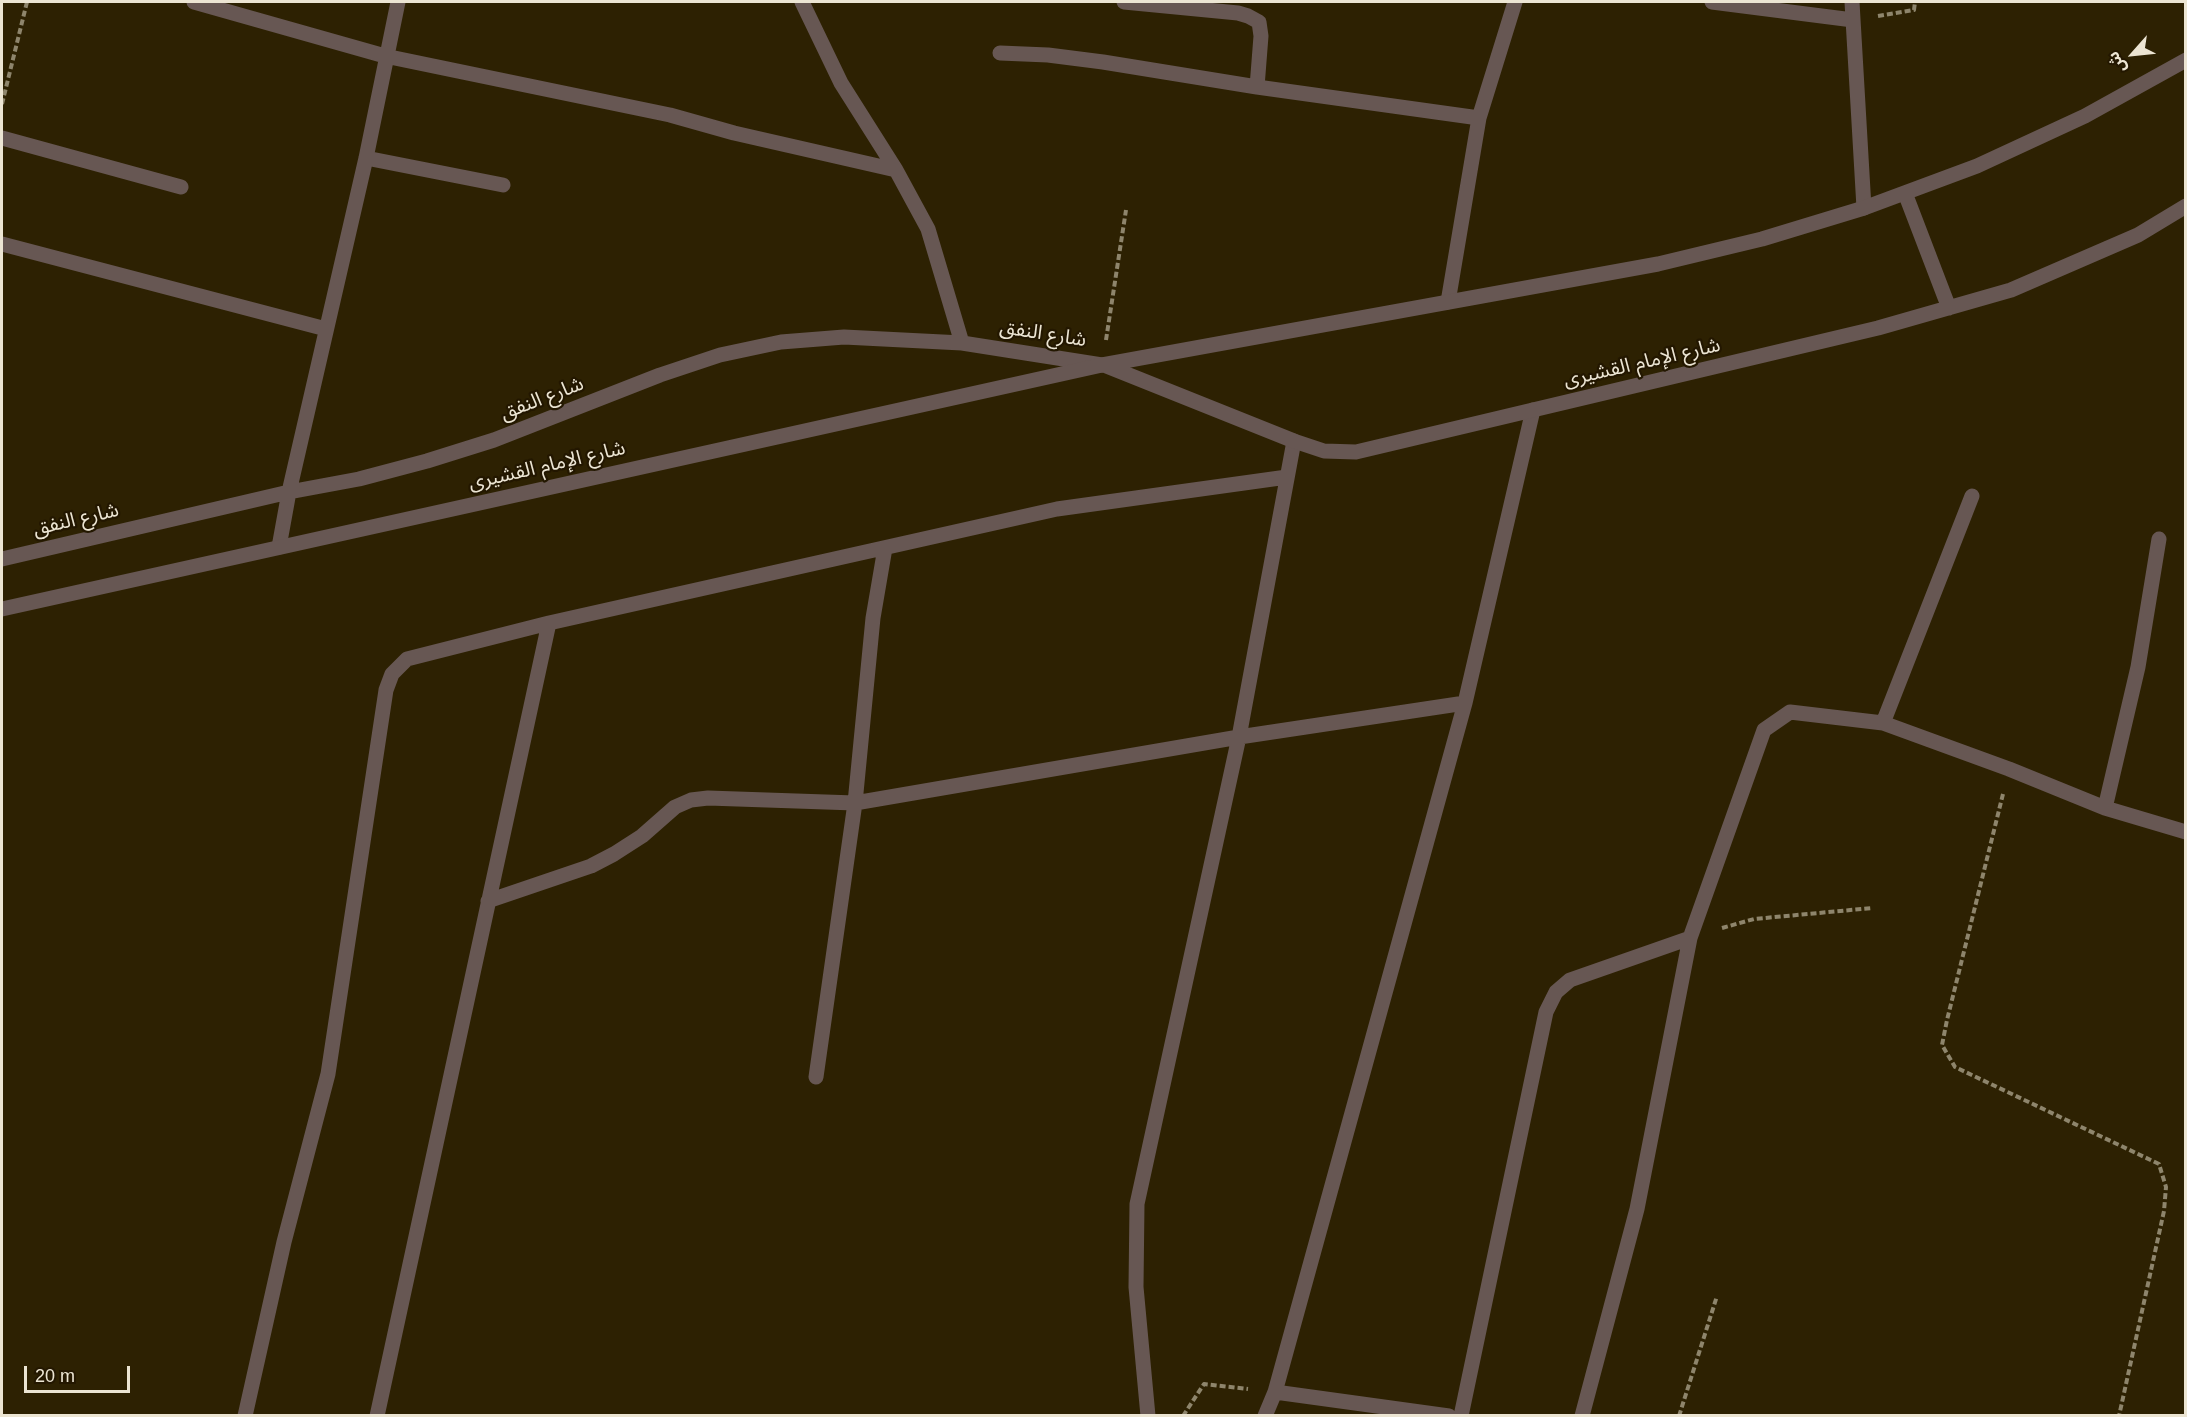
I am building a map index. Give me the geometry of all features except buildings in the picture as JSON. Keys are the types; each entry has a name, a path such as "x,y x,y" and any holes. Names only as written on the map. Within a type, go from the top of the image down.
{"street":[{"path":"194,2 385,56 670,115 734,133 896,170"},
{"path":"279,547 289,492 366,158 385,56 398,2"},
{"path":"802,2 841,83 896,170 928,229 962,343"},
{"path":"1124,2 1238,13 1259,22 1261,36 1257,87"},
{"path":"1448,302 1479,118 1515,2"},
{"path":"1712,2 1853,20"},
{"path":"1852,2 1864,208"},
{"path":"1000,53 1103,62 1257,87 1479,118"},
{"name":"شارع الإمام القشيرى","path":"2,609 1102,365 1658,264 1762,239 1864,208 1977,166 2085,116 2186,60"},
{"path":"2,138 182,187"},
{"path":"366,158 503,185"},
{"path":"1905,193 1949,308"},
{"name":"شارع الإمام القشيرى","path":"1102,365 1294,441 1324,451 1356,452 1878,328 1949,308 2022,285 2138,235 2186,206"},
{"path":"2,244 326,328"},
{"name":"شارع النفق","path":"2,559 289,492 359,479 427,461 483,444 660,375 720,355 781,342 844,337 962,343 1102,365"},
{"path":"1265,1416 1275,1392 1465,703 1533,410"},
{"path":"1148,1416 1136,1287 1137,1204 1239,737 1294,441"},
{"path":"245,1416 284,1242 328,1074 386,690 392,674 407,659 549,623 1057,509 1287,477"},
{"path":"1882,723 1972,496"},
{"path":"2105,808 2138,667 2159,539"},
{"path":"816,1077 855,803 873,618 885,548"},
{"path":"377,1416 549,623"},
{"path":"489,901 591,866 642,836 675,807 690,800 708,798 855,803 1239,737 1465,703"},
{"path":"1582,1416 1637,1209 1690,938 1746,787 1764,730 1790,712 1882,723 2010,769 2105,808 2186,832"},
{"path":"1461,1416 1546,1012 1556,992 1570,980 1690,938"},
{"path":"1275,1392 1449,1416"}],"path":[{"path":"2,104 27,2"},
{"path":"1853,20 1914,10 1915,2"},
{"path":"1102,365 1126,210"},
{"path":"2010,769 1942,1045 1955,1067 2159,1164 2166,1187 2164,1211 2119,1416"},
{"path":"1690,938 1754,918 1872,908"},
{"path":"1679,1416 1718,1296"},
{"path":"1183,1416 1204,1384 1275,1392"}]}
